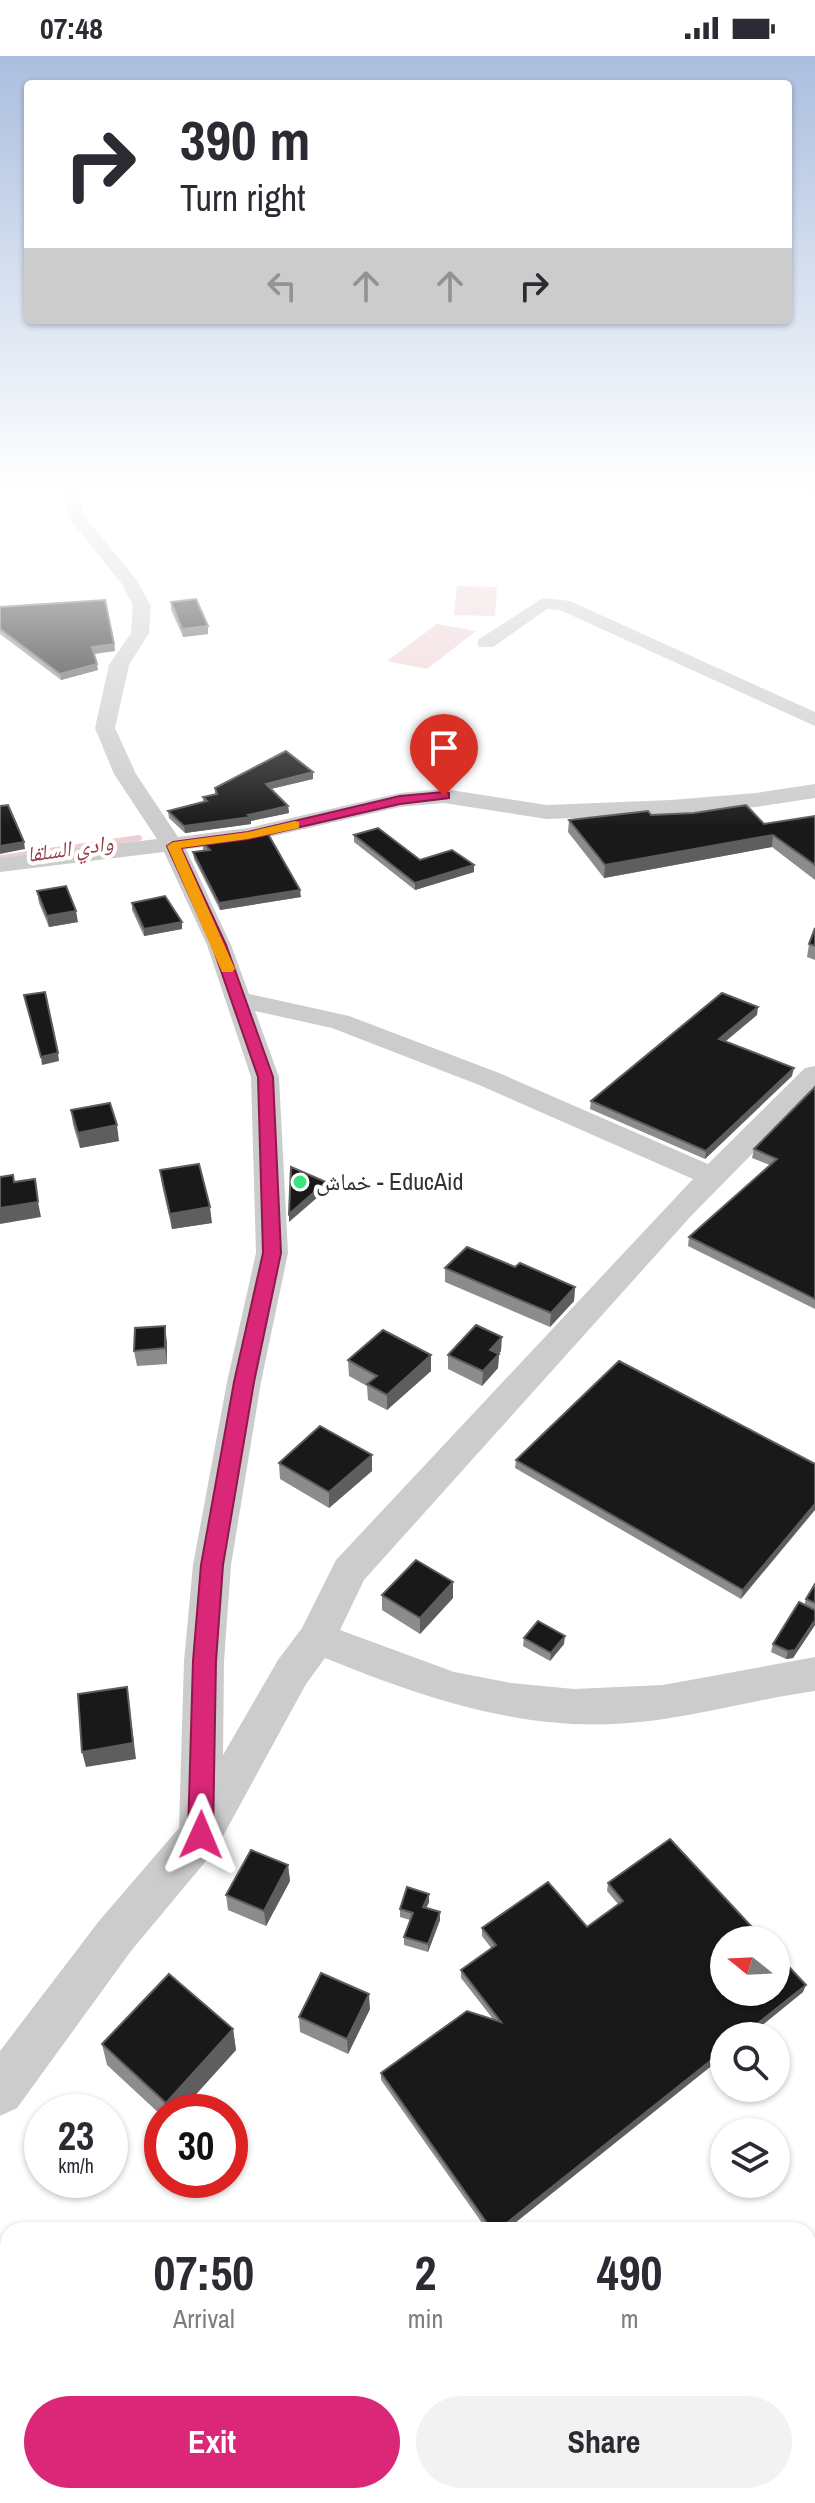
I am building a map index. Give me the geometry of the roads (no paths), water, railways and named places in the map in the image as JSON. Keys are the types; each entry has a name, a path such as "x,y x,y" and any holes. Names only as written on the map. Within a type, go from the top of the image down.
{"street":[{"path":"138,598 142,606 140,633 119,665 105,728 125,774 173,846 219,945 265,1077 272,1253 244,1382 212,1565 204,1661 201,1835"},
{"path":"486,643 543,603 564,605 815,720"},
{"path":"0,865 248,835 400,800 444,796 547,812 699,805 815,791"},
{"path":"238,999 340,1022 489,1079 714,1177"},
{"path":"0,2091 115,1936 201,1835 292,1672 317,1638 349,1571 680,1209 815,1074"},
{"path":"317,1638 452,1689 480,1695 611,1707 679,1700 762,1681 815,1674"}],"waterway":[{"name":"وادي السلقا","path":"0,858 139,838"}],"place":[{"name":"خماش - EducAid","path":"300,1182"}]}
